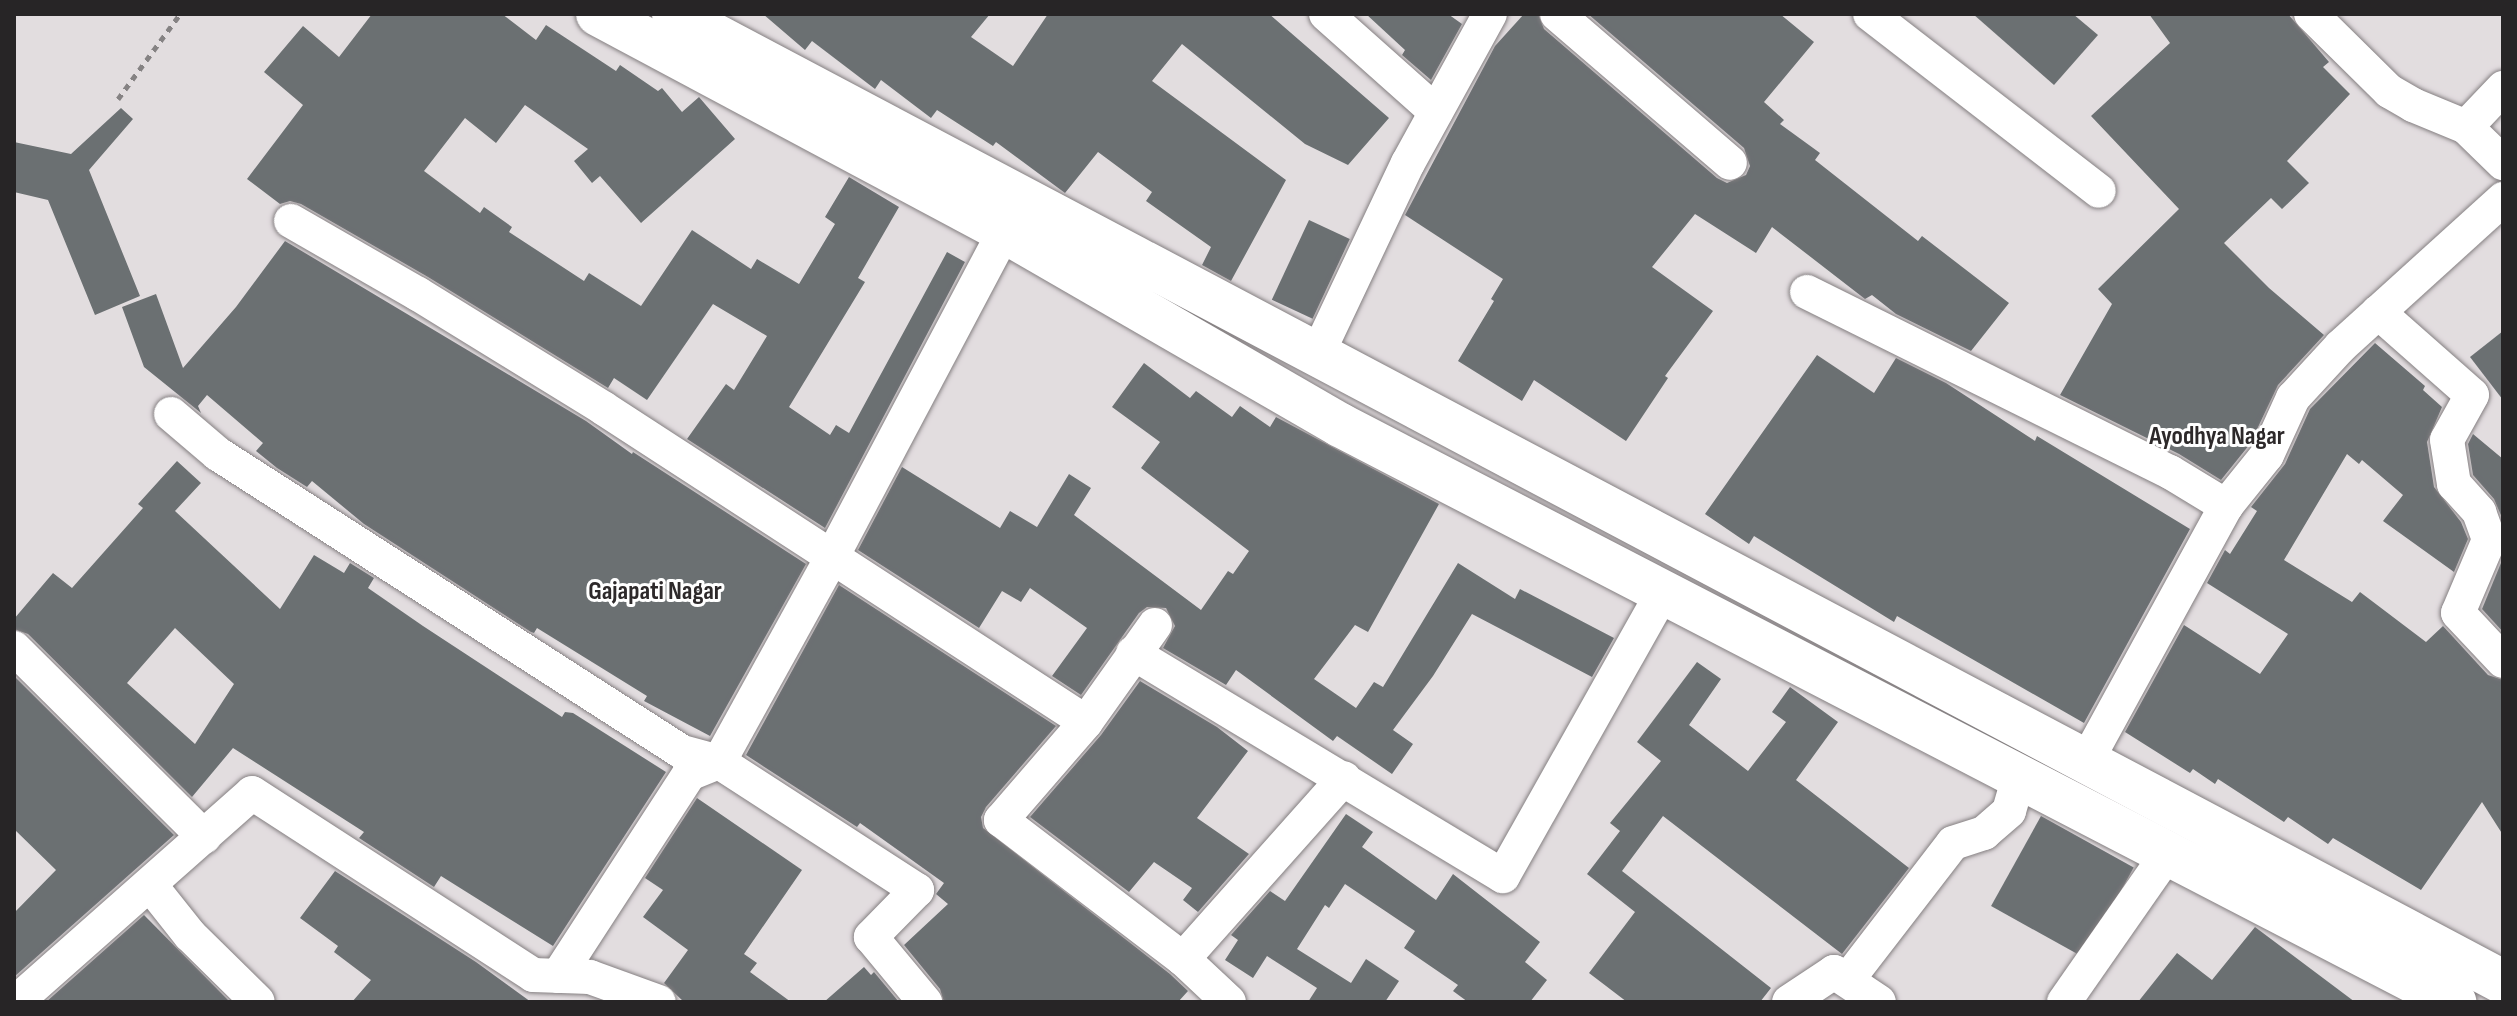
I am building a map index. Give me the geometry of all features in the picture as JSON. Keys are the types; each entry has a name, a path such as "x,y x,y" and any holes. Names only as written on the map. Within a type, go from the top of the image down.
{"highway":[{"path":"598,14 1013,214 1318,353 2086,762 2439,987"},
{"path":"674,14 1013,214 1340,425 2168,853 2439,987 2503,982"}],"street":[{"path":"1326,14 1436,112"},
{"path":"1318,353 1436,112 1490,14"},
{"path":"1557,14 1730,163"},
{"path":"1870,14 2099,191"},
{"path":"2311,14 2389,91 2413,105 2466,127 2503,163"},
{"path":"2466,127 2503,88"},
{"path":"2086,762 2226,506 2267,455 2293,398 2378,312 2503,199"},
{"path":"558,976 689,774 719,762 832,557 1013,214"},
{"path":"291,221 528,362 1086,722"},
{"path":"1807,292 2170,472 2226,506"},
{"path":"2378,312 2472,395 2447,440 2454,484 2479,512 2489,540 2458,613 2503,661"},
{"path":"171,414 218,454 682,752 719,762 917,890 871,937 925,1002"},
{"path":"1133,653 1503,876 1663,592"},
{"path":"1155,625 1086,722 1001,820 1183,959 1229,1002"},
{"path":"14,648 204,837"},
{"path":"1849,978 1953,843 1984,833 2009,811 2019,776"},
{"path":"1183,959 1344,778"},
{"path":"16,1002 151,886 252,793 533,975 590,977 659,1002"},
{"path":"2064,1002 2168,853"},
{"path":"151,886 190,935 258,1002"},
{"path":"1789,1002 1834,972 1849,978 1879,1002"}],"path":[{"path":"118,99 180,14"}],"building":[{"path":"372,14 502,14 536,40 546,25 616,71 620,65 658,91 662,88 682,112 699,97 735,139 641,223 600,176 592,183 574,161 588,149 525,105 496,143 465,118 424,171 480,213 484,207 512,227 509,232 584,281 589,273 641,306 692,230 751,269 757,259 799,284 835,224 825,217 849,177 899,207 858,278 865,282 789,407 830,435 836,425 849,433 947,252 965,262 825,528 687,439 726,384 734,390 767,336 713,304 647,400 614,378 608,388 428,277 301,204 290,201 280,204 247,179 303,105 264,72 303,26 339,57"},
{"path":"763,14 990,14 971,37 1013,66 1048,14 1269,14 1389,118 1348,165 1305,144 1182,44 1152,81 1286,180 1231,281 1202,265 1211,247 1146,201 1152,192 1098,152 1065,193 996,142 993,146 937,110 931,118 881,80 875,89 812,41 805,50"},
{"path":"1366,14 1448,14 1462,24 1431,80 1402,55 1405,50"},
{"path":"1524,14 1538,14 1544,29 1717,178 1727,183 1746,175 1750,166 1744,148 1588,14 1780,14 1814,42 1764,102 1784,120 1780,124 1820,153 1815,160 1918,241 1922,236 2009,303 1971,351 1896,314 1872,295 1865,299 1772,227 1756,253 1695,214 1652,267 1713,311 1665,376 1668,378 1626,441 1534,380 1522,401 1458,361 1494,301 1491,299 1503,279 1405,215 1495,46"},
{"path":"1973,14 2073,14 2098,35 2054,85"},
{"path":"2149,14 2288,14 2329,62 2323,67 2350,94 2287,161 2309,183 2282,209 2271,198 2224,243 2269,288 2324,335 2278,385 2250,444 2221,480 2179,454 2060,395 2112,304 2098,289 2179,209 2091,116 2170,43"},
{"path":"121,108 133,119 89,170 140,296 95,315 48,200 14,192 14,142 71,154"},
{"path":"1309,220 1350,239 1313,319 1272,300"},
{"path":"285,241 586,421 632,454 806,564 710,736 644,701 647,696 537,628 534,633 531,632 364,524 312,481 307,487 277,468 256,451 263,443 207,395 198,406 201,413 144,367 122,307 156,294 183,368 236,307"},
{"path":"2503,331 2503,400 2470,357"},
{"path":"2375,343 2425,386 2423,390 2442,407 2427,442 2434,487 2461,522 2468,539 2454,572 2383,521 2403,495 2362,460 2359,464 2347,454 2284,560 2352,602 2360,592 2426,642 2443,626 2488,675 2503,680 2503,835 2482,802 2421,890 2333,838 2328,844 2288,817 2284,822 2218,779 2215,784 2193,769 2190,773 2125,732 2184,625 2260,674 2288,634 2207,583 2225,550 2230,554 2257,511 2251,507 2285,464 2310,409"},
{"path":"1817,355 1874,393 1896,358 1946,383 2035,441 2037,436 2190,529 2084,723 1897,616 1894,622 1754,536 1749,544 1705,514"},
{"path":"1144,363 1190,398 1196,391 1232,417 1240,406 1270,427 1276,417 1439,504 1368,632 1355,625 1314,679 1356,708 1374,682 1383,687 1458,563 1515,599 1520,589 1614,638 1592,677 1472,614 1433,676 1393,730 1413,744 1392,774 1337,736 1333,741 1236,670 1226,685 1163,648 1175,626 1166,608 1147,607 1139,613 1081,695 1052,676 1087,628 1030,588 1021,602 1002,591 979,628 858,550 902,467 1000,528 1010,511 1037,527 1069,474 1091,488 1074,515 1201,610 1228,571 1233,574 1249,551 1141,468 1160,442 1112,407"},
{"path":"2473,434 2503,459 2503,520 2494,499 2473,475 2468,444"},
{"path":"177,461 201,483 175,511 280,609 314,555 344,573 350,563 374,578 368,588 423,626 562,717 565,712 573,713 666,772 553,946 441,876 434,887 359,838 364,832 233,748 192,797 28,634 14,629 14,619 53,573 72,588 143,508 138,504","holes":["175,628 234,684 195,744 127,683"]},
{"path":"2503,558 2503,632 2482,609"},
{"path":"839,585 1056,726 986,807 981,817 983,828 1170,974 1188,991 1178,1002 944,1002 940,989 904,945 948,904 936,894 944,883 860,823 857,827 746,755"},
{"path":"1697,662 1721,679 1689,725 1748,771 1786,722 1772,712 1790,687 1838,722 1796,780 1909,868 1842,954 1663,816 1622,871 1771,988 1760,1002 1627,1002 1589,973 1635,912 1587,874 1620,831 1610,823 1661,761 1637,742"},
{"path":"14,676 174,835 14,977 14,913 56,870 14,829"},
{"path":"1140,681 1217,727 1248,751 1197,818 1249,854 1198,912 1183,900 1192,888 1154,862 1129,892 1030,817 1101,735"},
{"path":"697,798 802,870 744,954 757,963 750,972 791,1002 684,1002 664,983 688,950 643,917 663,890 645,878"},
{"path":"1346,814 1373,832 1362,847 1436,900 1453,874 1540,942 1525,962 1547,980 1530,1002 1468,1002 1453,991 1458,985 1404,948 1415,931 1345,884 1329,908 1325,905 1297,949 1351,983 1366,959 1399,981 1385,1002 1308,1002 1317,988 1267,956 1253,978 1225,960 1238,940 1231,935 1270,891 1285,901"},
{"path":"2041,816 2134,867 2084,957 1991,906"},
{"path":"335,871 476,962 531,1002 352,1002 371,980 334,952 338,946 300,918"},
{"path":"144,915 230,1002 46,1002"},
{"path":"2255,927 2355,1002 2138,1002 2177,953 2212,980"},
{"path":"864,967 871,975 874,972 899,1002 824,1002"}],"district":[{"name":"Ayodhya Nagar","path":"2217,437"},
{"name":"Gajapati Nagar","path":"655,592"}]}
